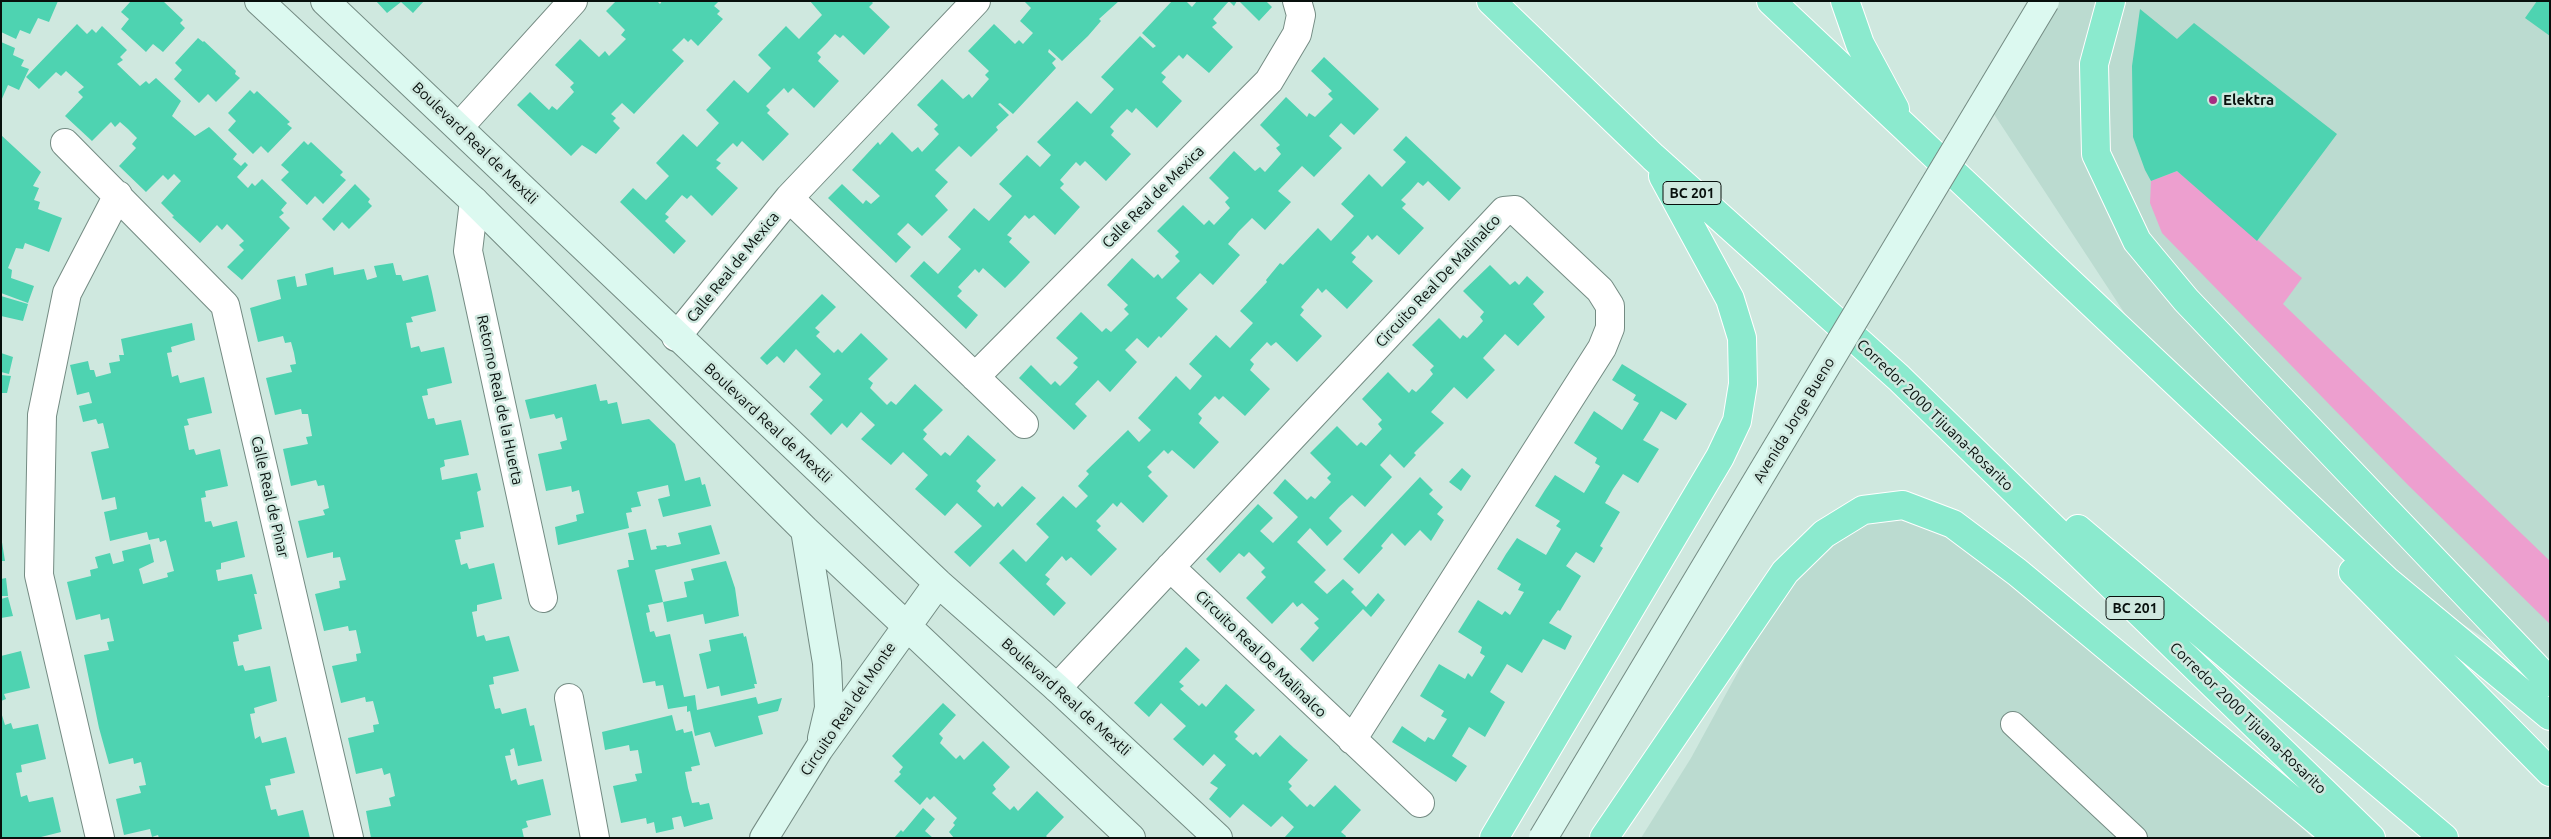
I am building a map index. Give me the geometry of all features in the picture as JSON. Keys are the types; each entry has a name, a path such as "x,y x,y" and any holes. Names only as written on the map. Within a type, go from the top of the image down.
{"highway":[{"name":"Corredor 2000 Tijuana-Rosarito","path":"1490,1 1653,157 1899,378 2371,838"},
{"path":"1771,1 2386,580 2550,716"},
{"path":"1845,1 1860,44 1907,130"},
{"path":"2111,1 2094,64 2096,154 2136,241 2186,300 2550,682"},
{"path":"1494,838 1720,457 1737,421 1743,384 1742,338 1730,299 1653,157"},
{"path":"2060,275 2550,772"},
{"path":"1899,378 2444,838"},
{"path":"1604,838 1785,572 1824,534 1862,510 1903,506 1954,524 2009,566 2338,838"}],"street":[{"name":"Boulevard Real de Mextli","path":"325,1 459,127 676,337 938,583 1057,688 1218,838"},
{"path":"459,127 573,1"},
{"name":"Calle Real de Mexica","path":"676,337 790,198 976,1"},
{"name":"Calle Real de Mexica","path":"975,377 1269,81 1297,34 1301,15 1297,1"},
{"name":"Avenida Jorge Bueno","path":"1543,838 2045,1"},
{"path":"261,2 474,202 806,530 1131,838"},
{"name":"Calle Real de Pinar","path":"65,144 118,195 225,305 349,838"},
{"path":"100,838 39,575 42,415 67,292 118,195"},
{"name":"Calle Real de Mexica","path":"790,198 1024,424"},
{"name":"Retorno Real de la Huerta","path":"474,202 468,251 543,598"},
{"name":"Circuito Real De Malinalco","path":"1057,688 1504,210 1515,210 1600,290 1610,306 1610,328 1602,348 1352,740"},
{"path":"806,530 827,663 829,708 819,749"},
{"name":"Circuito Real De Malinalco","path":"1170,567 1420,803"},
{"name":"Circuito Real del Monte","path":"773,834 819,749 906,624 938,583"},
{"path":"569,698 595,838"}],"lane":[{"path":"2014,724 2136,838"}],"shaded area":[{"path":"2053,1 2550,1 2550,680 2392,579 2152,355 1990,108"},
{"path":"2177,171 2302,278 2283,304 2550,561 2550,624 2408,485 2162,233 2150,203 2151,181"},
{"path":"1917,512 2070,611 2313,838 1641,838 1691,758 1774,606 1820,544 1878,518"}],"building":[{"path":"1,1 58,1 49,22 38,18 30,34 20,30 16,39 1,32"},
{"path":"131,1 163,1 183,20 180,23 185,28 163,52 153,44 146,52 121,29 129,19 121,12"},
{"path":"376,1 424,1 413,13 401,2 387,13"},
{"path":"616,1 657,1 660,4 662,1 719,1 714,6 720,11 717,14 723,19 698,46 691,39 688,42 684,38 672,50 684,61 634,114 622,103 611,114 616,118 613,121 620,128 596,154 582,145 571,156 517,105 530,92 549,110 552,106 557,110 574,92 570,87 574,83 555,65 580,39 599,57 605,51 609,56 626,39 621,35 625,30 606,11"},
{"path":"810,1 871,1 873,3 869,7 890,27 864,55 843,35 840,38 835,34 817,53 821,57 818,61 839,81 814,108 793,88 788,93 784,88 766,106 770,110 767,113 789,134 763,161 742,141 737,147 733,143 716,160 721,163 716,168 738,188 712,216 691,195 687,199 682,195 665,214 669,217 665,221 686,241 674,254 620,202 633,188 646,200 669,176 656,163 683,134 697,147 719,123 706,110 734,80 748,93 771,68 758,55 786,26 799,39 822,15"},
{"path":"1024,1 1119,1 1099,19 1101,21 1088,36 1062,61 1049,49 1048,52 1056,59 1052,63 1056,68 1013,114 1000,103 998,104 1009,115 996,127 998,130 971,157 959,146 935,170 948,182 935,196 948,210 922,236 908,223 897,234 911,247 896,263 828,198 842,184 863,204 866,200 871,204 880,196 852,170 878,142 880,145 892,132 912,152 918,147 922,152 939,134 934,129 938,125 917,105 942,79 963,99 969,94 972,98 989,79 985,75 989,71 968,51 994,24 1015,44 1019,40 1023,44 1033,33 1020,21 1031,8"},
{"path":"1172,1 1186,1 1192,7 1197,1 1229,1 1213,19 1217,23 1212,27 1233,47 1209,73 1187,54 1183,59 1179,55 1161,73 1166,77 1162,82 1182,101 1157,128 1136,108 1132,113 1127,109 1120,116 1110,127 1114,131 1111,135 1131,154 1106,181 1085,161 1080,166 1076,162 1060,180 1064,184 1060,188 1080,207 1055,235 1034,215 1029,219 1025,215 1007,235 1012,238 1009,242 1030,262 1017,276 1005,288 983,268 979,273 975,269 958,287 962,291 957,296 978,315 966,329 910,276 924,261 938,274 961,249 948,237 974,208 989,221 1012,196 999,184 1027,155 1040,167 1051,155 1037,142 1077,101 1091,114 1114,89 1101,77 1140,36 1153,48 1156,46 1142,33"},
{"path":"1229,1 1237,1 1234,6"},
{"path":"1239,1 1266,1 1272,7 1259,21"},
{"path":"2537,1 2550,1 2550,36 2525,18"},
{"name":"Elektra","path":"2140,9 2177,39 2194,23 2337,134 2257,241 2177,171 2151,181 2145,170 2133,137 2132,66"},
{"path":"77,24 87,34 92,29 96,33 102,26 127,50 120,57 123,60 117,64 140,86 146,81 149,84 156,78 181,101 172,116 195,136 209,127 237,154 233,159 241,166 245,162 248,165 237,177 248,188 252,183 255,186 262,179 287,203 281,210 284,213 279,217 290,228 242,280 227,267 244,250 239,245 244,241 227,224 222,230 217,225 200,243 172,217 174,216 161,203 181,181 174,174 168,180 163,175 146,192 119,166 136,148 132,144 137,138 128,129 120,122 115,127 111,122 92,141 65,116 83,97 78,92 84,87 66,71 61,76 56,72 39,89 26,77"},
{"path":"198,38 204,41 236,71 235,74 240,78 216,102 208,94 199,103 174,79 182,70 175,63"},
{"path":"1,42 15,48 13,55 24,60 21,66 29,69 19,90 8,85 1,101"},
{"path":"1324,57 1379,109 1354,135 1341,123 1329,136 1342,148 1314,177 1302,166 1278,191 1291,202 1265,230 1252,218 1239,231 1228,244 1240,255 1213,285 1200,273 1176,298 1188,309 1161,338 1159,336 1148,348 1137,338 1125,350 1137,362 1110,392 1098,380 1075,404 1087,416 1074,430 1019,378 1031,365 1051,385 1055,381 1060,386 1078,367 1073,363 1078,358 1056,338 1081,312 1102,332 1106,328 1111,332 1129,314 1124,309 1128,305 1107,285 1132,258 1154,278 1158,274 1162,279 1180,261 1175,256 1179,252 1157,231 1183,205 1204,225 1209,220 1214,225 1230,208 1225,202 1229,198 1209,178 1234,151 1255,171 1260,167 1265,172 1281,154 1276,148 1280,145 1260,125 1286,97 1307,117 1309,113 1315,117 1333,99 1328,94 1332,91 1311,71"},
{"path":"250,90 254,94 257,91 290,122 287,124 292,128 268,153 261,146 253,154 228,130 236,121 228,113"},
{"path":"1,135 41,172 33,186 39,188 34,200 40,202 38,209 62,218 49,252 25,243 23,249 16,248 8,268 12,270 11,278 34,286 28,303 1,293"},
{"path":"1406,136 1461,188 1449,201 1428,181 1423,186 1418,182 1401,200 1406,204 1402,208 1424,228 1399,255 1377,235 1372,240 1368,235 1351,253 1356,257 1352,262 1373,281 1347,309 1326,289 1322,293 1318,288 1301,307 1304,310 1300,315 1322,336 1297,362 1276,342 1271,346 1267,342 1250,360 1254,364 1250,370 1270,389 1245,416 1223,396 1219,400 1215,396 1198,414 1202,418 1199,423 1219,442 1194,469 1172,450 1168,454 1164,450 1147,467 1152,472 1148,476 1168,496 1143,523 1121,502 1117,507 1113,503 1096,521 1101,526 1097,530 1117,549 1091,576 1071,557 1066,561 1062,556 1045,575 1050,579 1046,584 1066,603 1054,616 999,563 1013,549 1026,562 1049,537 1036,524 1063,496 1076,508 1088,496 1078,486 1089,474 1086,471 1128,430 1139,442 1151,430 1138,418 1176,376 1190,390 1202,376 1189,364 1216,335 1230,348 1253,323 1240,311 1267,282 1266,280 1280,263 1283,265 1318,228 1331,241 1354,216 1341,204 1369,174 1382,187 1406,162 1393,150"},
{"path":"304,141 308,145 311,142 343,172 340,175 346,180 323,204 315,196 307,205 281,180 289,172 281,165"},
{"path":"355,184 370,199 368,202 372,206 349,229 342,222 334,231 322,219"},
{"path":"393,263 396,275 401,275 403,281 428,275 436,311 411,317 413,322 406,323 411,348 419,346 421,352 444,347 452,383 427,389 428,395 422,396 428,419 434,418 436,425 461,420 465,437 469,455 444,460 445,466 440,468 442,480 477,473 481,490 477,492 484,527 460,532 461,539 455,540 461,565 467,563 469,569 494,563 502,599 477,605 477,611 472,612 477,637 484,635 486,641 509,636 519,671 493,677 494,684 489,685 495,709 500,708 502,714 526,708 530,726 534,725 542,761 518,766 514,748 510,750 511,755 505,756 511,781 516,779 518,785 543,779 551,815 526,821 528,827 522,829 524,838 371,838 366,811 391,806 389,798 395,796 390,773 384,775 382,768 356,774 348,738 374,732 373,725 379,724 373,701 366,702 365,697 341,703 332,666 357,661 356,654 361,653 356,630 349,631 348,626 324,631 315,594 340,588 339,581 346,580 340,557 333,558 333,552 307,558 298,521 325,515 323,510 329,508 324,485 318,486 316,480 291,486 283,449 308,444 306,437 312,436 308,414 302,414 301,409 275,415 266,378 292,372 290,365 296,364 294,353 291,342 285,343 283,336 258,342 250,308 281,299 277,280 295,276 297,287 307,285 305,274 333,267 334,275 364,269 367,280 377,277 374,266"},
{"path":"1490,265 1510,285 1515,281 1519,285 1527,276 1544,292 1533,304 1545,317 1518,346 1505,334 1483,358 1495,370 1467,399 1454,387 1431,412 1444,423 1414,453 1416,455 1404,468 1390,454 1380,465 1392,477 1365,507 1352,495 1339,507 1329,518 1342,531 1327,546 1310,528 1297,542 1326,570 1314,582 1327,594 1343,579 1354,589 1351,592 1366,607 1378,593 1385,600 1371,617 1363,609 1313,662 1300,649 1319,628 1314,623 1319,619 1302,603 1297,607 1293,602 1272,624 1246,598 1266,577 1261,572 1265,568 1249,552 1244,557 1239,553 1220,573 1206,559 1258,504 1273,518 1260,531 1273,543 1298,517 1273,493 1285,479 1307,500 1311,496 1315,499 1331,482 1327,478 1331,474 1310,453 1337,426 1357,446 1361,442 1366,446 1382,429 1378,424 1382,420 1362,399 1388,372 1409,393 1412,389 1416,392 1425,383 1433,374 1430,370 1434,366 1412,345 1439,318 1460,339 1463,335 1467,338 1474,331 1483,321 1480,317 1484,312 1463,291"},
{"path":"822,294 836,307 815,328 820,332 816,336 834,353 838,349 842,353 861,333 888,359 868,379 873,383 870,388 887,405 891,401 896,405 915,384 943,410 923,430 927,434 923,439 941,456 945,452 950,456 968,435 996,460 976,481 981,486 977,491 994,507 998,502 1002,507 1022,486 1036,498 970,567 954,552 982,526 957,503 945,516 915,489 928,475 903,452 891,465 861,439 875,425 861,412 847,428 842,423 831,435 810,414 823,400 809,387 821,374 796,349 784,363 777,356 767,365 760,358"},
{"path":"1,296 28,304 23,321 1,316"},
{"path":"192,323 195,340 171,347 172,352 167,353 172,377 178,375 180,383 204,377 212,413 187,419 189,425 184,426 189,450 194,449 196,455 220,449 228,486 205,491 206,497 201,498 205,522 211,521 213,527 237,521 245,557 221,563 221,569 216,570 218,581 252,574 257,594 254,594 262,629 238,635 239,641 233,642 235,653 238,666 243,665 245,671 270,666 277,701 254,708 255,713 250,714 255,739 260,736 262,743 286,737 295,773 270,779 271,785 265,786 271,810 276,809 278,816 303,810 310,838 159,838 158,835 152,837 150,829 124,835 116,799 141,793 139,786 146,785 141,762 134,764 133,758 109,764 99,728 84,655 109,650 107,642 114,641 109,618 101,620 100,614 76,620 67,582 91,576 90,570 98,568 95,557 110,553 113,564 124,561 122,551 150,544 154,562 139,569 143,584 168,577 167,573 174,571 166,540 160,542 159,538 149,540 147,532 110,541 104,512 117,509 115,497 102,500 91,452 109,448 103,423 98,424 96,419 83,422 79,406 92,403 89,392 77,395 70,365 88,361 90,370 94,370 96,377 111,373 109,363 120,361 119,355 124,355 121,339"},
{"path":"1,353 13,357 9,374 1,372"},
{"path":"1622,364 1687,404 1676,420 1661,411 1643,440 1659,449 1638,483 1623,474 1613,489 1605,503 1620,512 1600,546 1603,548 1594,563 1576,552 1566,566 1581,576 1560,611 1558,610 1549,623 1572,636 1565,650 1543,639 1522,673 1507,664 1490,692 1505,702 1485,737 1469,727 1452,756 1467,766 1456,782 1392,742 1402,726 1425,742 1428,737 1434,740 1447,719 1441,716 1444,711 1420,696 1439,664 1465,679 1468,673 1472,677 1485,656 1480,653 1482,647 1458,632 1478,600 1502,615 1505,611 1510,615 1524,592 1518,590 1521,584 1497,569 1517,538 1546,555 1561,529 1556,526 1560,521 1535,506 1555,475 1584,493 1600,466 1595,463 1597,458 1574,443 1594,411 1622,430 1639,403 1633,400 1636,395 1612,380"},
{"path":"1,375 11,376 7,393 1,393"},
{"path":"596,384 600,401 607,400 608,404 617,402 622,424 649,419 675,444 685,481 700,477 702,485 705,484 711,506 663,517 658,499 670,496 668,485 637,492 641,506 631,508 632,512 626,513 629,528 558,545 555,527 577,521 576,515 584,513 579,490 572,492 571,486 546,491 538,454 562,449 560,442 567,440 562,417 556,419 554,414 530,419 525,400"},
{"path":"1462,468 1471,476 1461,491 1449,482"},
{"path":"1420,477 1433,490 1429,494 1443,507 1437,514 1444,520 1431,541 1420,530 1405,546 1392,533 1381,546 1383,548 1359,574 1343,559"},
{"path":"711,525 720,554 655,570 663,602 648,605 650,612 646,613 650,632 654,631 656,637 670,634 684,697 695,695 697,710 756,697 758,704 782,698 778,711 758,716 763,734 715,747 710,732 695,736 690,711 687,712 687,706 668,709 663,685 656,686 655,681 643,683 617,570 629,567 628,560 634,560 628,533 646,529 651,550 657,549 656,546 666,545 667,547 681,544 678,533"},
{"path":"1,536 5,561 1,561"},
{"path":"726,561 735,588 739,616 705,624 703,614 667,622 663,602 687,597 684,582 694,580 691,569"},
{"path":"6,578 8,596 1,596 1,579"},
{"path":"8,597 13,616 1,618 1,599"},
{"path":"743,633 744,637 746,636 757,684 754,684 755,688 721,696 719,686 707,689 699,654 711,651 709,640"},
{"path":"1186,647 1200,660 1179,682 1184,686 1180,689 1199,706 1202,703 1206,707 1226,684 1255,710 1234,732 1238,736 1235,739 1253,755 1256,752 1260,757 1280,735 1308,760 1288,782 1292,786 1289,789 1307,807 1310,804 1314,807 1335,785 1361,810 1341,832 1346,836 1345,838 1284,838 1294,827 1282,816 1271,827 1243,804 1230,818 1209,799 1218,788 1210,783 1226,765 1214,754 1203,766 1173,739 1186,726 1161,703 1149,717 1134,703"},
{"path":"21,651 30,688 4,694 6,699 1,701 1,656"},
{"path":"943,703 956,715 939,734 943,738 940,743 956,759 960,755 964,760 983,741 1010,767 993,785 996,789 992,793 1010,810 1014,806 1018,811 1037,791 1064,817 1046,836 1048,838 954,838 949,832 955,825 953,823 957,818 934,796 930,800 927,797 920,805 894,781 901,774 899,772 903,767 892,756"},
{"path":"1,712 5,725 11,723 13,729 38,724 46,759 21,765 22,772 16,773 21,797 27,795 29,802 53,797 61,832 37,838 1,838"},
{"path":"672,715 676,731 683,729 684,733 692,731 700,765 691,767 692,771 685,772 692,803 699,802 700,805 709,803 713,819 684,827 681,816 672,818 674,829 656,833 654,822 647,824 646,818 621,823 613,786 637,781 635,774 642,773 638,750 630,751 629,745 605,750 602,732"},
{"path":"923,808 935,819 925,831 933,838 894,838 901,830 903,832"}],"place":[{"name":"Elektra","path":"2213,100"}]}
